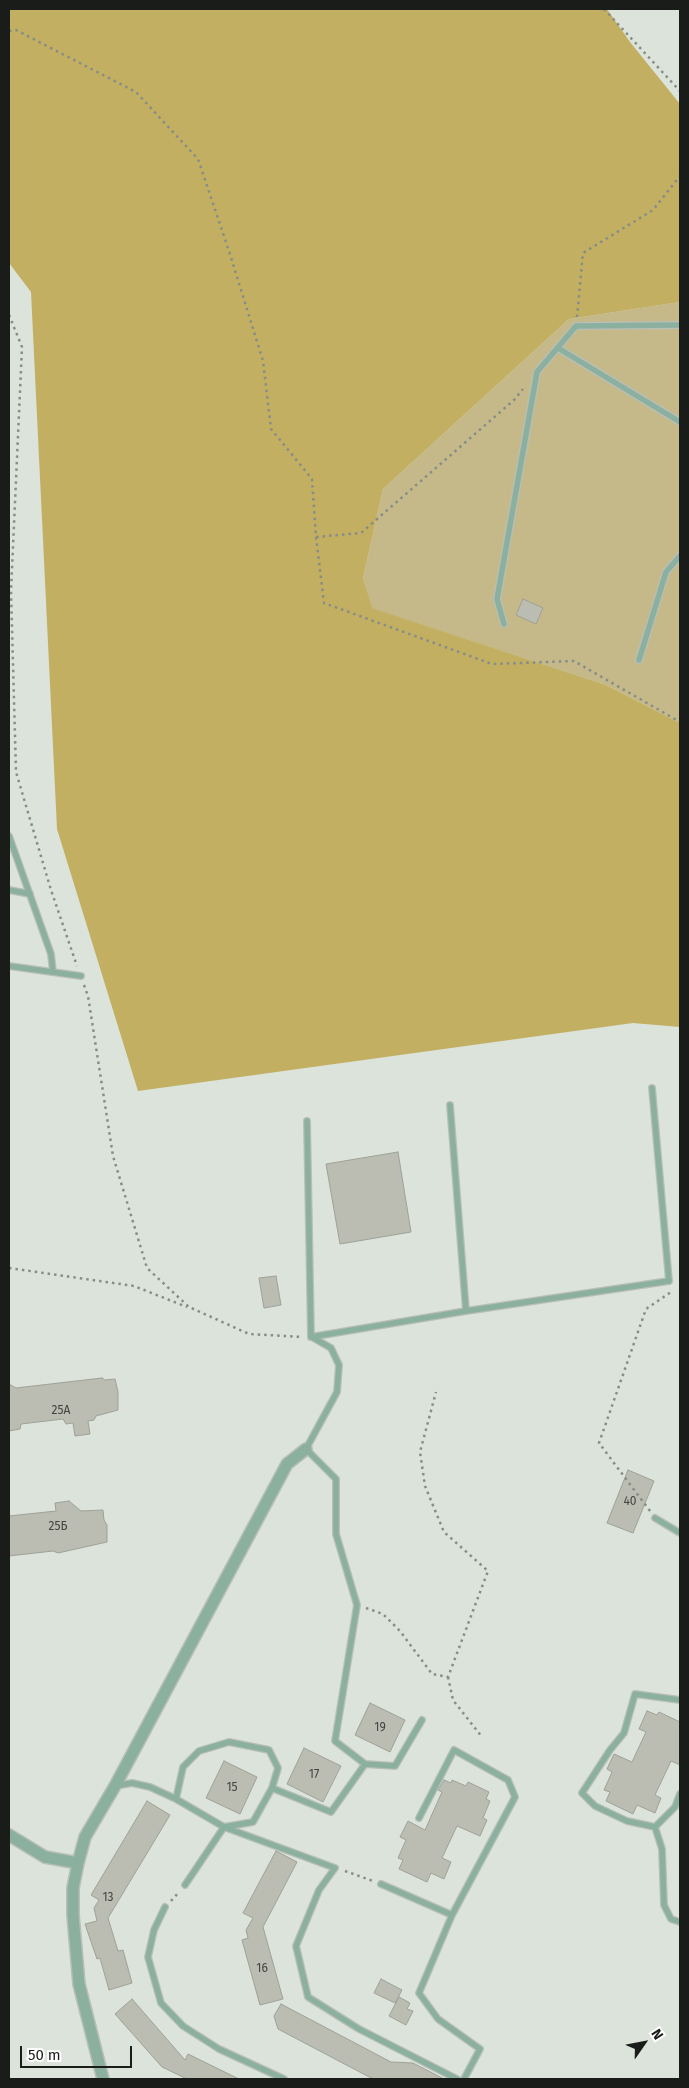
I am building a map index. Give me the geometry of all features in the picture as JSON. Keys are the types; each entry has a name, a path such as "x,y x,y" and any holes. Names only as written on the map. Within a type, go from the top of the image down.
{"street":[{"path":"103,2079 79,1984 72,1915 73,1888 85,1837 115,1786 287,1464 306,1448"},
{"path":"9,1835 46,1857 78,1863"}],"lane":[{"path":"504,624 497,599 537,372 576,326 680,325"},
{"path":"558,348 680,422"},
{"path":"639,660 666,572 680,556"},
{"path":"9,836 51,954 53,972"},
{"path":"9,890 30,894"},
{"path":"9,966 81,976"},
{"path":"311,1337 669,1280 652,1088"},
{"path":"450,1105 466,1311"},
{"path":"307,1122 311,1337"},
{"path":"311,1337 332,1348 340,1365 337,1392 306,1448 336,1479 336,1534 357,1606 335,1741 366,1764 395,1766 422,1720"},
{"path":"655,1518 680,1533"},
{"path":"655,1828 627,1821 595,1806 582,1793 610,1750 624,1733 635,1694 680,1700"},
{"path":"176,1799 183,1767 199,1752 229,1742 269,1750 278,1768 272,1788 253,1822 224,1827 185,1886"},
{"path":"419,1818 454,1750 508,1780 515,1797 452,1915 419,1992 438,2019 480,2050 464,2079"},
{"path":"272,1788 331,1812 366,1764"},
{"path":"115,1786 132,1783 150,1786 224,1827 335,1868 319,1890 296,1946 308,1997 358,2029 457,2079"},
{"path":"655,1828 674,1807 680,1794"},
{"path":"655,1828 662,1849 664,1905 671,1919 680,1922"},
{"path":"381,1884 452,1915"},
{"path":"165,1907 154,1930 148,1957 162,2003 183,2026 219,2049 284,2079"}],"path":[{"path":"604,9 680,91"},
{"path":"9,31 16,30 136,92 198,159 263,361 271,429 312,479 316,536 324,603 492,664 574,661 680,722"},
{"path":"576,326 583,253 653,210 680,176"},
{"path":"9,315 22,347 11,591 16,772 51,890 88,996 113,1156 147,1268 189,1307"},
{"path":"316,536 361,533 514,400 537,372"},
{"path":"9,1268 134,1286 189,1307 249,1334 311,1337"},
{"path":"655,1518 599,1442 646,1309 674,1290"},
{"path":"436,1392 420,1452 425,1486 444,1532 488,1571 448,1676 453,1700 482,1737"},
{"path":"357,1606 383,1614 400,1631 432,1674 448,1676"},
{"path":"335,1868 381,1884"},
{"path":"165,1907 185,1886"}],"shaded area":[{"path":"9,9 607,9 630,42 680,104 680,302 569,319 383,489 363,578 372,608 606,685 680,723 680,1027 633,1023 138,1091 57,829 31,292 9,263"},
{"path":"680,302 680,723 606,685 371,608 363,578 383,489 569,319"}],"building":[{"path":"523,599 543,608 536,624 516,615"},
{"path":"398,1152 411,1232 340,1244 326,1164"},
{"path":"276,1276 281,1305 264,1308 259,1278"},
{"path":"102,1378 105,1380 115,1379 118,1392 118,1410 96,1416 94,1420 88,1421 90,1434 75,1436 73,1423 66,1424 63,1419 21,1424 20,1429 9,1431 9,1384 16,1388"},
{"path":"628,1470 654,1481 633,1533 607,1523"},
{"path":"69,1501 81,1511 103,1510 104,1520 107,1525 107,1542 58,1553 53,1551 9,1556 9,1516 56,1511 55,1503"},
{"path":"370,1703 405,1720 390,1752 355,1735"},
{"path":"647,1711 657,1715 659,1712 680,1722 680,1765 671,1761 655,1795 661,1798 655,1813 637,1805 633,1814 606,1801 610,1792 604,1790 612,1772 607,1769 614,1754 632,1762 646,1732 639,1729"},
{"path":"304,1748 341,1766 323,1802 287,1784"},
{"path":"224,1761 257,1777 240,1814 206,1798"},
{"path":"444,1780 451,1783 452,1780 466,1786 468,1782 489,1792 486,1799 490,1801 483,1818 487,1820 480,1836 457,1826 442,1858 451,1862 444,1879 431,1873 427,1882 399,1869 403,1860 398,1858 406,1840 400,1837 408,1821 425,1830 442,1792 438,1790"},
{"path":"147,1801 170,1815 108,1918 118,1951 123,1950 132,1983 109,1990 100,1958 97,1959 85,1924 97,1921 94,1908 99,1900 91,1895"},
{"path":"276,1851 297,1862 263,1927 283,1999 260,2005 242,1940 248,1938 246,1930 253,1918 243,1913"},
{"path":"381,1979 402,1990 395,2003 374,1993"},
{"path":"399,1997 410,2003 407,2009 413,2011 406,2025 389,2016"},
{"path":"132,1999 185,2060 188,2054 239,2079 187,2079 162,2067 115,2014"},
{"path":"281,2004 391,2062 413,2063 444,2079 373,2079 278,2029 274,2016"}]}
